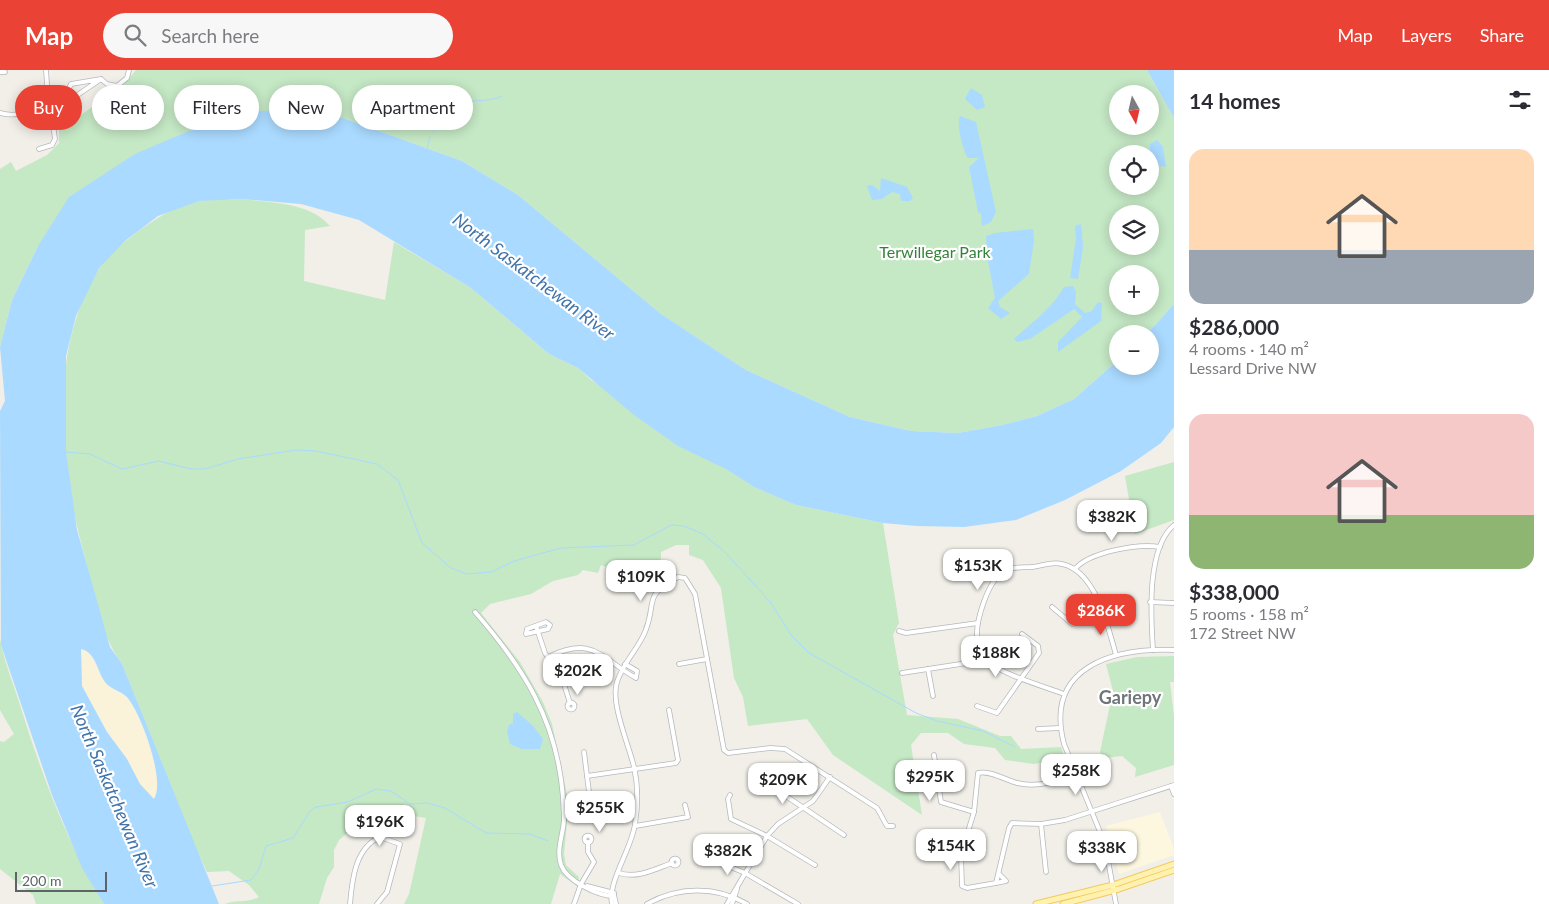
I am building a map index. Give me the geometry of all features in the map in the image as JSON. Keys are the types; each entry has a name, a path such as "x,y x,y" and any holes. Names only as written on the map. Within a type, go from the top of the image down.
{"main road":[{"path":"1036,904 1113,888 1174,864"},
{"path":"1063,904 1174,870"}],"street":[{"path":"46,70 47,85"},
{"path":"101,79 76,96 71,95 69,88 71,84 101,79 107,84 117,86 126,78 129,70"},
{"path":"0,72 5,72"},
{"path":"0,113 15,114"},
{"path":"39,150 52,145 55,139 54,130"},
{"path":"1153,650 1150,592 1160,547 1166,533 1174,525"},
{"path":"1075,569 1085,560 1094,556 1136,547 1160,547"},
{"path":"1064,694 997,668 984,656 977,640 978,623 990,586 1004,572 1016,568 1058,563 1075,569 1095,594 1104,613 1116,655"},
{"path":"614,904 614,883 629,849 635,826 637,800 635,769 616,699 616,683 645,631 652,597 662,586 678,577 686,578 695,594 724,750 728,753 770,748 785,749 877,808 887,826 893,826"},
{"path":"1143,591 1150,592"},
{"path":"1150,602 1174,603"},
{"path":"1052,607 1072,624 1104,613"},
{"path":"475,612 518,666 538,699 552,735 562,786 564,818 559,846 562,865 566,873 581,884 613,894"},
{"path":"695,617 700,615"},
{"path":"546,622 550,625 548,629 529,635 525,632 536,626 546,622"},
{"path":"899,631 906,633 978,623"},
{"path":"536,626 548,658 565,685 570,703"},
{"path":"977,706 997,713 1023,678 1040,649 1022,634"},
{"path":"548,658 564,650 585,648 594,650 624,666"},
{"path":"1116,904 1108,853 1093,810 1067,756 1060,728 1061,706 1064,694 1072,680 1090,665 1116,655 1153,650 1174,650"},
{"path":"902,672 967,663 984,656"},
{"path":"679,664 707,659"},
{"path":"928,669 933,696"},
{"path":"588,776 676,763 678,760 669,710"},
{"path":"1038,729 1060,728"},
{"path":"584,752 590,792"},
{"path":"934,755 940,802 974,812"},
{"path":"998,874 1006,881 963,887 961,882 961,854 974,812 977,776 980,772 1034,785 1056,782 1076,774"},
{"path":"727,904 767,836 778,824 804,809 813,801 830,777"},
{"path":"996,883 1011,824 1041,824 1065,820 1173,786 1174,794"},
{"path":"769,788 784,794 844,835"},
{"path":"730,795 728,799 731,819 767,836 815,865"},
{"path":"635,826 688,817 686,804"},
{"path":"1041,824 1046,872"},
{"path":"350,904 360,854 373,840 380,837 400,844 387,892 377,904"},
{"path":"574,904 581,884 594,862 588,852 588,842"},
{"path":"961,854 955,847 964,842"},
{"path":"719,862 745,873 798,904"},
{"path":"619,873 626,875 641,874 672,863"},
{"path":"647,904 664,896 684,891 706,890 733,896 747,904"},
{"path":"732,904 733,896"}],"shaded area":[{"path":"1160,812 1174,849 1174,855 1119,874 1106,826"}],"green space":[{"name":"Terwillegar Park","path":"136,70 1147,70 1155,85 1109,85 1109,135 1159,135 1159,91 1174,118 1174,304 1155,325 1109,325 1109,368 1074,399 1037,416 958,433 911,431 850,417 746,370 661,314 518,195 462,161 376,130 473,130 473,85 352,85 352,121 342,118 342,85 269,85 269,130 275,130 38,246 12,300 0,347 0,169 11,162 16,171 47,155 59,143 60,130 82,130 82,114 92,107 92,130 164,130 164,85 122,85"},
{"path":"242,199 301,208 322,218 330,226 305,230 304,281 385,300 394,242 471,288 549,354 578,368 591,380 754,487 796,505 883,523 899,623 893,635 907,715 958,719 1000,736 1011,736 1021,749 1061,747 1065,759 1034,764 1005,760 995,748 964,744 948,733 921,733 911,745 922,815 833,755 807,719 748,726 743,697 734,678 721,588 703,560 689,555 689,545 676,545 661,552 661,559 641,574 632,591 622,592 612,569 601,565 598,573 583,570 578,575 553,581 531,594 490,604 481,613 520,662 543,702 552,724 569,803 564,854 566,865 579,877 577,886 560,874 551,904 404,904 409,894 426,818 400,814 401,836 380,833 375,814 367,816 339,840 334,850 334,867 327,878 319,904 225,904 259,897 249,885 229,871 207,872 189,833 122,664 108,640 99,613 76,523 69,486 63,411 65,374 71,338 82,303 105,260 136,233 174,209 200,201"},
{"path":"1174,462 1174,520 1135,534 1125,476"},
{"path":"0,639 6,664 46,782 78,857 104,904 36,904 33,895 0,869 0,741 4,742 14,734 0,710"},
{"path":"1174,656 1174,682 1170,682 1174,716 1174,765 1135,777 1136,768 1122,756 1103,758 1100,752 1113,691 1106,664 1137,657"}],"sand":[{"path":"81,649 84,649 91,657 107,683 127,697 139,717 150,747 157,778 157,791 154,800 140,784 127,759 107,732 82,686"}],"water":[{"path":"1147,70 1174,70 1174,118 1159,91 1159,85 1155,85"},
{"path":"971,88 982,95 985,107 977,110 965,99"},
{"name":"North Saskatchewan River","path":"259,111 269,111 269,130 342,130 342,118 352,121 352,130 376,130 462,161 518,195 661,314 746,370 850,417 911,431 958,433 1037,416 1074,399 1109,368 1109,375 1159,375 1159,325 1155,325 1174,304 1174,427 1161,443 1121,471 1065,500 1016,520 964,527 917,526 883,523 796,505 754,487 726,469 678,446 634,415 578,368 549,354 471,288 359,220 301,204 242,199 199,201 158,216 125,241 99,268 76,316 66,356 66,452 77,530 110,647 122,664 219,904 104,904 82,868 52,795 1,645 0,411 5,401 0,347 12,300 38,246 69,197 135,154 189,131 259,130","holes":["81,649 90,654 105,682 127,697 139,717 150,747 157,778 157,790 154,799 140,784 127,759 107,732 82,686"]},
{"path":"960,116 976,122 996,212 991,222 982,226 981,214 978,212 969,167 979,158 968,158 966,155 959,131"},
{"path":"1157,140 1163,147 1166,167 1159,165 1159,145 1150,144"},
{"path":"881,178 907,187 913,198 910,201 901,201 900,194 892,192 882,199 872,200 867,186 872,185 880,191"},
{"path":"1081,224 1083,247 1078,279 1070,278 1076,239 1075,226"},
{"path":"1033,229 1034,241 1029,274 998,301 1000,307 1010,313 1001,319 988,308 995,298 988,261 986,236 995,233"},
{"path":"1073,286 1076,292 1075,304 1085,313 1092,311 1098,302 1102,303 1101,321 1058,352 1058,342 1082,317 1074,309 1030,339 1017,342 1014,339 1047,309 1064,287"},
{"path":"517,712 533,726 543,739 540,749 522,749 510,744 507,732 509,725 513,723 513,714"}],"waterway":[{"path":"473,101 502,96"},
{"path":"427,148 430,136"},
{"path":"66,452 90,454 122,469 159,461 191,469 205,469 238,459 296,450 316,451 377,464 398,480 422,543 451,568 467,574 491,572 514,561 561,548 634,545 671,525 684,526 703,534 725,552 771,603 791,635 809,653 916,713 937,721 983,731 1015,747"},
{"path":"212,886 251,880 259,869 266,846 293,838 310,811 316,807 348,802 376,789 391,791 410,804 427,803 445,808 486,833 530,834 548,841"}],"district":[{"name":"Gariepy","path":"1130,697"}]}
